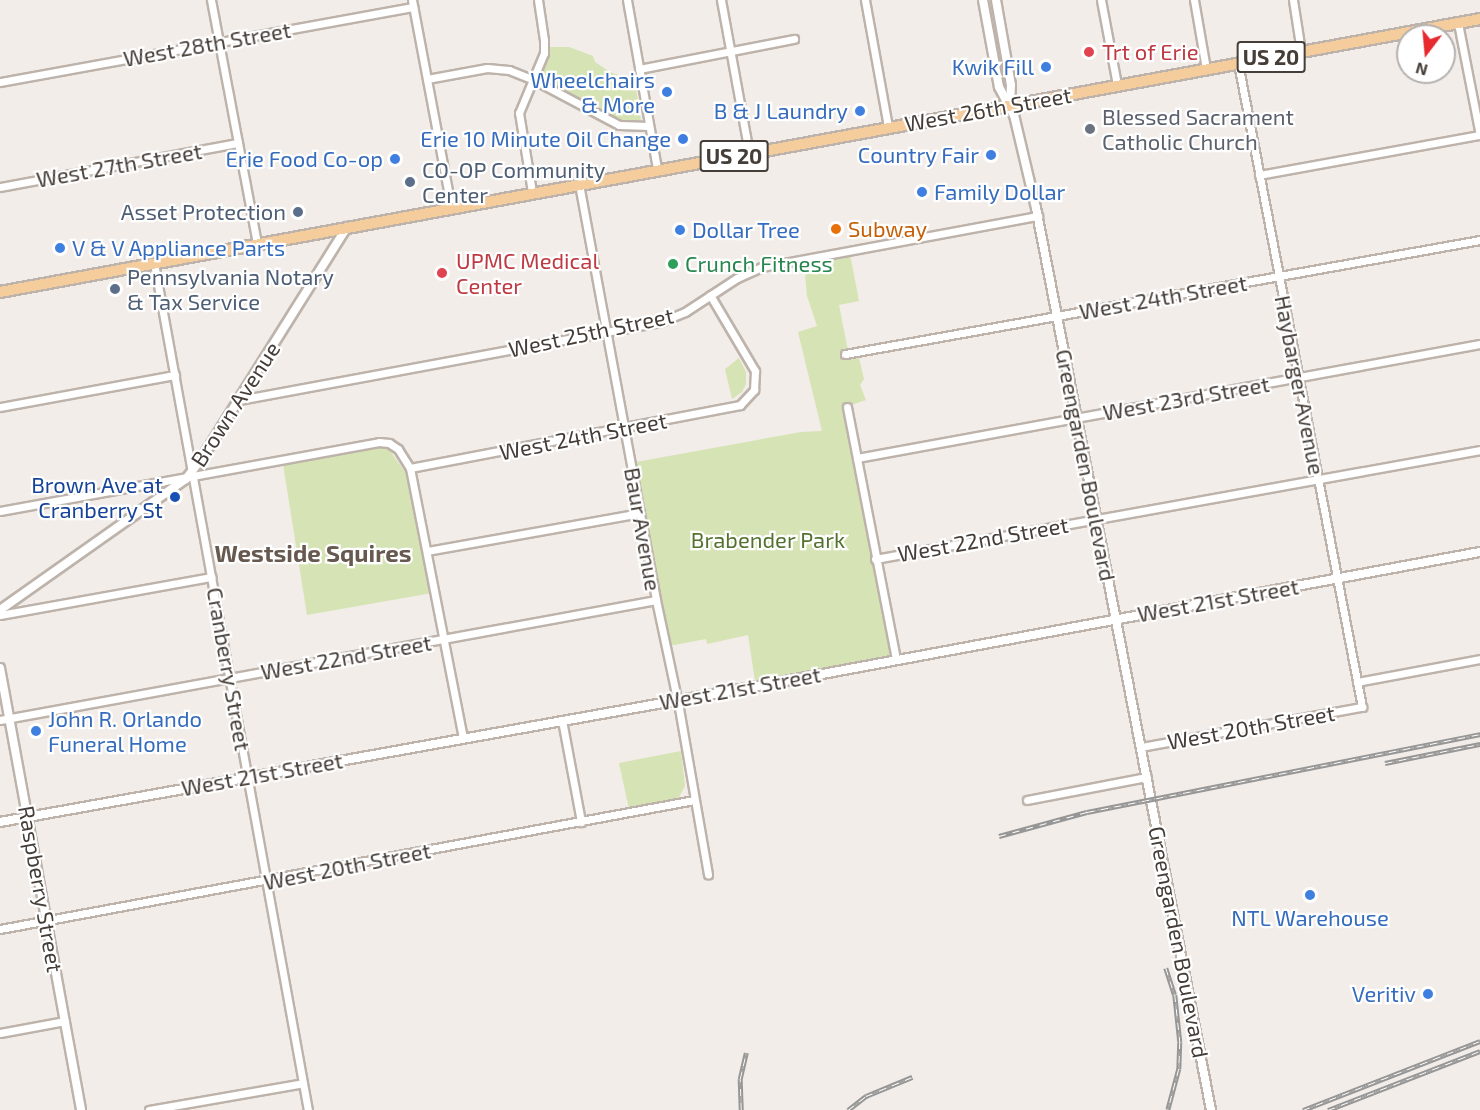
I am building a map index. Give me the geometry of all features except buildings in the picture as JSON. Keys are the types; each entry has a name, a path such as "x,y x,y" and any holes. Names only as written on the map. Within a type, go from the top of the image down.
{"main road":[{"name":"West 26th Street","path":"0,292 347,226 1480,19"}],"street":[{"path":"211,0 257,244"},
{"path":"532,192 519,113 545,48 538,0"},
{"path":"627,0 657,170"},
{"path":"722,0 749,153"},
{"path":"865,0 888,127"},
{"name":"Greengarden Boulevard","path":"983,0 999,87 1010,105 1020,137 1038,216 1211,1110"},
{"name":"Greengarden Boulevard","path":"996,0 1011,85 1010,105"},
{"path":"1101,0 1117,85"},
{"path":"1194,0 1206,69"},
{"path":"1293,0 1301,51"},
{"path":"412,4 451,207"},
{"name":"West 28th Street","path":"0,82 412,4"},
{"path":"1260,175 1480,135 1458,22"},
{"path":"639,69 794,39"},
{"name":"Haybarger Avenue","path":"1238,63 1362,707"},
{"path":"427,78 495,68 516,72 619,125 649,126"},
{"name":"West 27th Street","path":"0,187 238,143"},
{"name":"Baur Avenue","path":"579,184 708,874"},
{"name":"West 25th Street","path":"238,400 669,319 737,278 762,267 1038,216"},
{"name":"Brown Avenue","path":"0,610 192,474 347,226"},
{"name":"West 24th Street","path":"846,354 1480,240"},
{"name":"Cranberry Street","path":"154,263 308,1110"},
{"name":"West 24th Street","path":"410,468 734,407 752,394 756,379 752,362 710,296"},
{"name":"West 23rd Street","path":"856,458 1480,344"},
{"path":"0,407 175,375"},
{"path":"847,407 896,659"},
{"path":"0,511 192,474 379,442 389,443 398,449 410,468 463,738"},
{"name":"West 22nd Street","path":"875,559 1480,450"},
{"path":"427,551 640,513"},
{"name":"West 21st Street","path":"0,822 1480,552"},
{"path":"0,615 212,577"},
{"name":"West 22nd Street","path":"5,719 656,600"},
{"name":"West 20th Street","path":"1357,682 1480,659"},
{"name":"Raspberry Street","path":"0,668 5,719 27,817 81,1110"},
{"name":"West 20th Street","path":"1141,747 1362,707"},
{"path":"562,720 581,822"},
{"name":"West 20th Street","path":"1027,800 1147,777"},
{"name":"West 20th Street","path":"0,929 694,800"},
{"path":"0,1033 65,1021"},
{"path":"149,1110 303,1083"}],"green space":[{"path":"548,47 569,47 593,56 595,62 610,72 635,81 641,121 624,122 615,119 541,79 539,74"},
{"name":"Brabender Park","path":"850,254 859,301 839,305 848,351 846,359 859,358 864,379 860,385 866,400 843,408 890,653 886,658 755,681 748,635 707,644 706,639 669,646 651,562 636,462 801,432 822,431 798,332 817,326 807,296 804,262"},
{"path":"739,358 746,372 746,384 742,392 732,399 725,369"},
{"path":"380,446 388,448 407,475 432,593 307,615 283,464"},
{"path":"681,751 685,786 678,799 629,809 619,763"}],"railway":[{"path":"999,836 1087,812 1480,734"},
{"path":"1385,763 1480,744"},
{"path":"1166,968 1175,995 1180,1042 1179,1069 1168,1110"},
{"path":"1303,1110 1480,1041"},
{"path":"1328,1110 1480,1051"},
{"path":"741,1110 740,1079 746,1053"},
{"path":"848,1110 866,1096 912,1077"}],"place":[{"name":"Trt of Erie","path":"1089,52"},
{"name":"Kwik Fill","path":"1046,67"},
{"name":"Wheelchairs & More","path":"667,92"},
{"name":"B & J Laundry","path":"860,111"},
{"name":"Blessed Sacrament Catholic Church","path":"1090,129"},
{"name":"Erie 10 Minute Oil Change","path":"683,139"},
{"name":"Country Fair","path":"991,155"},
{"name":"Erie Food Co-op","path":"395,159"},
{"name":"CO-OP Community Center","path":"410,182"},
{"name":"Family Dollar","path":"922,192"},
{"name":"Asset Protection","path":"298,212"},
{"name":"Subway","path":"836,229"},
{"name":"Dollar Tree","path":"680,230"},
{"name":"V & V Appliance Parts","path":"60,248"},
{"name":"Crunch Fitness","path":"673,264"},
{"name":"UPMC Medical Center","path":"442,273"},
{"name":"Pennsylvania Notary & Tax Service","path":"115,289"},
{"name":"Brown Ave at Cranberry St","path":"175,497"},
{"name":"John R. Orlando Funeral Home","path":"36,731"},
{"name":"NTL Warehouse","path":"1310,895"},
{"name":"Veritiv","path":"1428,994"}],"district":[{"name":"Westside Squires","path":"313,553"}]}
